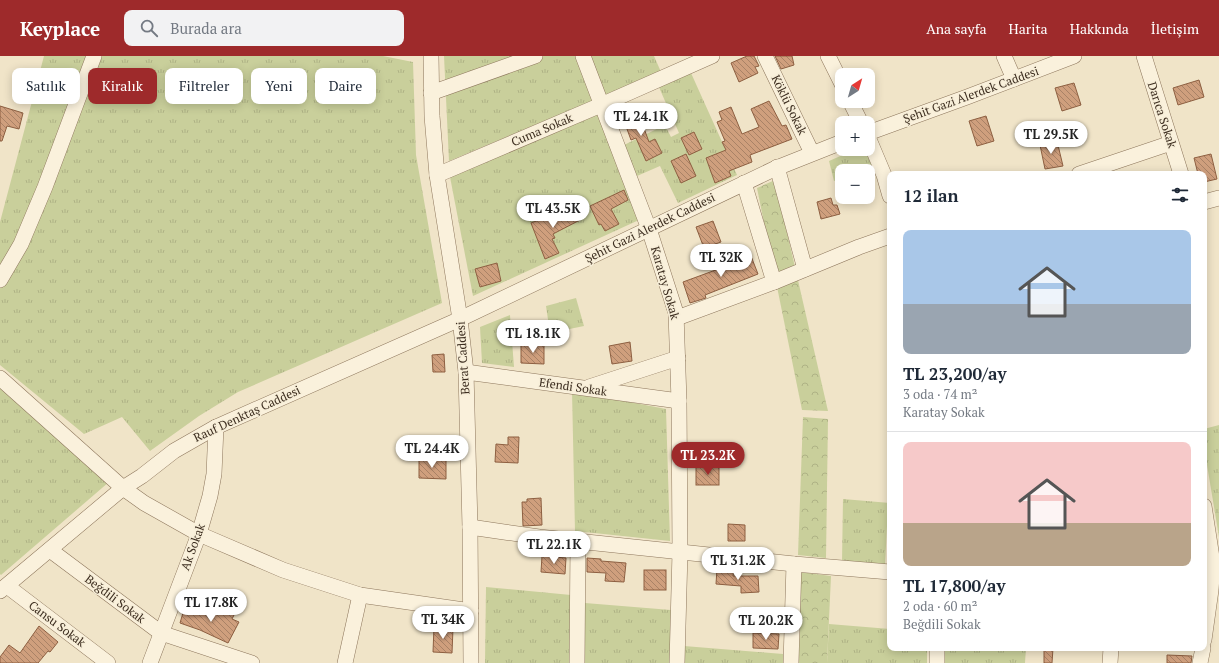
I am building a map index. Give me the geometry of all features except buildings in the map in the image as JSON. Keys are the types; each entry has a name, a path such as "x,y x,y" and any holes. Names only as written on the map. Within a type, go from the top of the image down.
{"street":[{"path":"0,280 21,244 27,230 45,187 94,56"},
{"name":"Berat Caddesi","path":"431,56 432,116 437,175 460,319 466,372 470,527 471,663"},
{"path":"431,94 535,56"},
{"name":"Karatay Sokak","path":"583,56 649,229 672,298 677,318 680,552 677,663"},
{"name":"Cuma Sokak","path":"437,175 712,56"},
{"name":"Köklü Sokak","path":"765,56 812,153"},
{"path":"828,56 835,70"},
{"path":"1004,56 1014,79"},
{"name":"Şehit Gazi Alerdek Caddesi","path":"875,130 1074,56"},
{"name":"Darıca Sokak","path":"1144,56 1180,171"},
{"path":"1088,171 1171,143"},
{"name":"Şehit Gazi Alerdek Caddesi","path":"460,319 777,167 835,145"},
{"path":"875,154 887,186"},
{"path":"777,167 805,269"},
{"path":"744,183 774,282"},
{"path":"1207,201 1219,198"},
{"path":"677,318 774,282 887,237"},
{"name":"Rauf Denktaş Caddesi","path":"3,588 123,488 142,476 174,451 216,427 460,319"},
{"path":"585,388 678,358"},
{"name":"Efendi Sokak","path":"466,372 679,401"},
{"path":"0,378 123,488 144,503 199,534 283,570 360,595 471,611"},
{"name":"Ak Sokak","path":"150,663 199,534 210,496 214,474 216,427"},
{"path":"1207,525 1213,564 1208,590 1209,635"},
{"path":"470,527 539,537 794,564 887,572"},
{"path":"577,663 578,541"},
{"name":"Beğdili Sokak","path":"50,550 161,633 252,663"},
{"path":"791,663 794,564"},
{"name":"Cansu Sokak","path":"3,588 108,663"},
{"path":"345,663 360,595"},
{"path":"937,651 937,663"},
{"path":"1110,663 1111,651"},
{"path":"1200,663 1202,651"}],"green space":[{"path":"44,56 383,56 413,62 416,155 442,303 238,392 199,416 150,451 122,417 84,434 0,365 0,222 31,104 80,104 80,68 41,68"},
{"path":"444,56 654,56 661,72 449,161"},
{"path":"691,73 737,175 678,203 660,166 637,176 624,145 665,125 671,137 679,133 658,85"},
{"path":"600,111 639,220 473,296 450,177"},
{"path":"840,156 870,156 871,164 835,164 834,181 829,161"},
{"path":"775,180 828,411 802,410 757,188"},
{"path":"576,298 584,326 550,333 546,306"},
{"path":"510,315 514,367 482,363 480,327"},
{"path":"0,386 109,482 1,575 0,574"},
{"path":"572,391 666,409 670,541 575,531"},
{"path":"803,417 828,419 826,558 798,555"},
{"path":"1219,425 1219,537 1207,465 1207,428"},
{"path":"843,499 887,503 885,565 842,562"},
{"path":"800,572 831,576 827,663 799,663"},
{"path":"486,587 571,595 570,663 485,663"},
{"path":"585,603 671,610 670,663 585,663"},
{"path":"829,624 887,629 887,651 927,651 927,663 827,663"},
{"path":"684,646 783,654 783,663 683,663"},
{"path":"945,651 1026,651 1025,663 945,663"}]}
